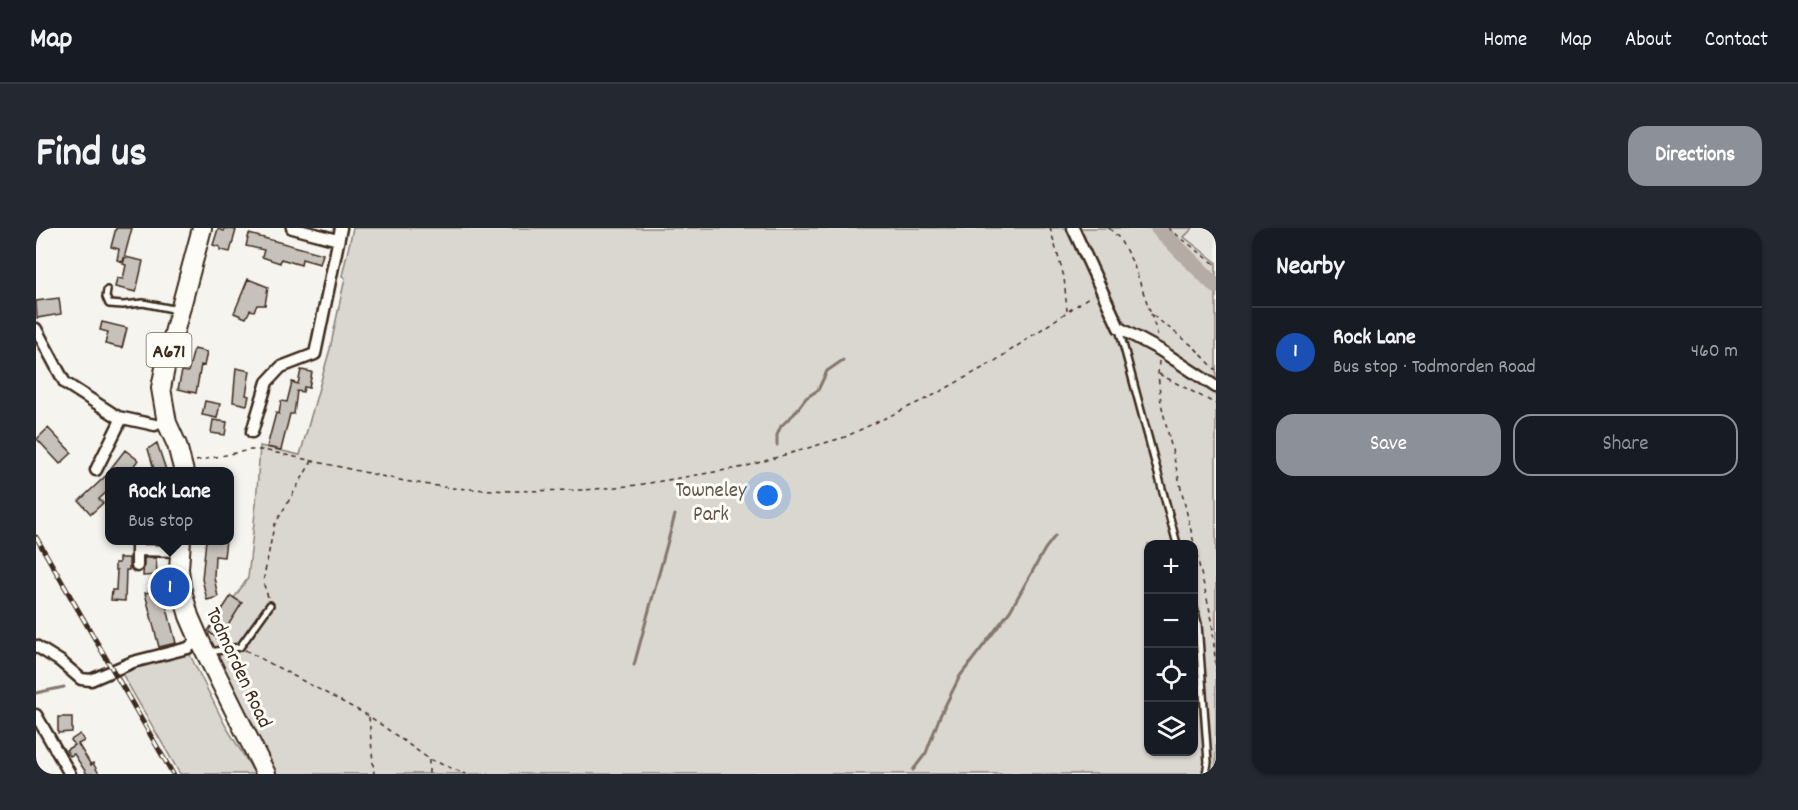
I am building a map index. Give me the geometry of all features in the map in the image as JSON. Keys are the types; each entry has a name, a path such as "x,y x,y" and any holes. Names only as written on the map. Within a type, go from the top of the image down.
{"highway":[{"name":"A671","path":"184,467 167,423 161,388 202,228"},
{"name":"Todmorden Road","path":"181,545 179,569 181,587 202,646 266,774"}],"street":[{"path":"292,228 338,240"},
{"path":"252,432 267,382 281,367 315,354 341,228"},
{"path":"1073,228 1119,328 1160,350 1216,387"},
{"path":"36,329 65,383 122,418 155,425"},
{"path":"96,470 122,418"},
{"path":"137,566 137,545 181,545"},
{"path":"36,646 60,661 81,679 91,680 133,662 202,646"},
{"path":"36,715 70,774"}],"lane":[{"path":"107,290 106,297 109,304 143,303 180,311"},
{"path":"1119,328 1176,540"},
{"path":"202,646 240,647 270,605"},
{"path":"1198,624 1208,762 1206,774"}],"path":[{"path":"1050,228 1064,277 1067,312"},
{"path":"1109,228 1119,238 1133,263 1157,330 1160,350 1158,374 1161,404 1212,620 1216,672"},
{"path":"1168,228 1216,265"},
{"path":"188,467 250,450 263,450 404,481 450,488 512,491 584,490 638,485 744,467 845,437 934,395 995,361 1100,290"},
{"path":"1151,314 1194,347 1216,370"},
{"path":"1158,374 1216,404"},
{"path":"270,605 263,582 274,526 313,460"},
{"path":"240,647 369,716 429,759 466,774"},
{"path":"369,716 375,774"},
{"path":"429,759 429,774"}],"shaded area":[{"path":"1172,228 1216,228 1216,262 1184,237"}],"green space":[{"name":"Towneley Park","path":"353,228 1193,228 1184,237 1216,262 1216,774 277,774 207,637 248,578 260,446 300,455 330,349 345,278 342,276"},
{"path":"189,653 225,725 255,774 180,774 120,670"}],"building":[{"path":"116,228 132,228 123,262 117,260 119,249 111,247"},
{"path":"224,228 236,230 230,252 220,250 220,247 213,245 218,229 224,231"},
{"path":"249,234 323,254 320,264 302,259 301,265 281,259 280,263 262,257 264,250 246,246"},
{"path":"125,257 143,261 136,292 115,287 117,278 123,279"},
{"path":"248,279 268,287 265,305 257,305 254,311 250,310 246,318 234,313"},
{"path":"59,298 61,314 37,318 36,301"},
{"path":"102,322 127,328 122,348 105,344 108,332 100,330"},
{"path":"194,349 207,352 204,366 201,365 196,393 178,389 182,371 188,372"},
{"path":"236,368 250,371 246,395 249,396 247,405 233,402"},
{"path":"301,370 312,372 309,388 304,387 303,392 297,391 294,414 290,414 281,450 267,447 276,413 279,414 281,401 287,402 292,382 298,384"},
{"path":"205,401 220,404 217,418 202,415"},
{"path":"213,420 227,422 225,435 211,433"},
{"path":"48,428 72,453 60,464 37,439"},
{"path":"157,443 165,467 153,467 148,449"},
{"path":"125,450 138,460 133,467 112,467"},
{"path":"105,477 105,494 99,499 103,503 91,514 79,501"},
{"path":"205,545 225,545 224,557 215,556 214,577 218,597 207,600 202,579"},
{"path":"119,558 129,558 129,570 126,570 125,601 111,600 112,590 116,590 115,563 119,563"},
{"path":"144,558 156,558 157,575 143,576"},
{"path":"162,589 176,643 159,647 145,593"},
{"path":"231,596 242,603 219,640 208,631"},
{"path":"58,717 72,717 72,732 58,733"},
{"path":"80,734 84,741 78,744 99,774 87,774 74,754 70,756 66,750 74,745 71,740"}],"waterway":[{"path":"1158,228 1216,286"},
{"path":"777,445 777,435 781,426 806,398 818,390 827,371 843,360"},
{"path":"634,665 675,515"},
{"path":"913,770 926,753 940,716 960,676 1010,611 1045,549 1055,536"},
{"path":"36,693 64,687"}],"railway":[{"path":"36,537 173,774"}],"place":[{"name":"Rock Lane","path":"170,587"}]}
